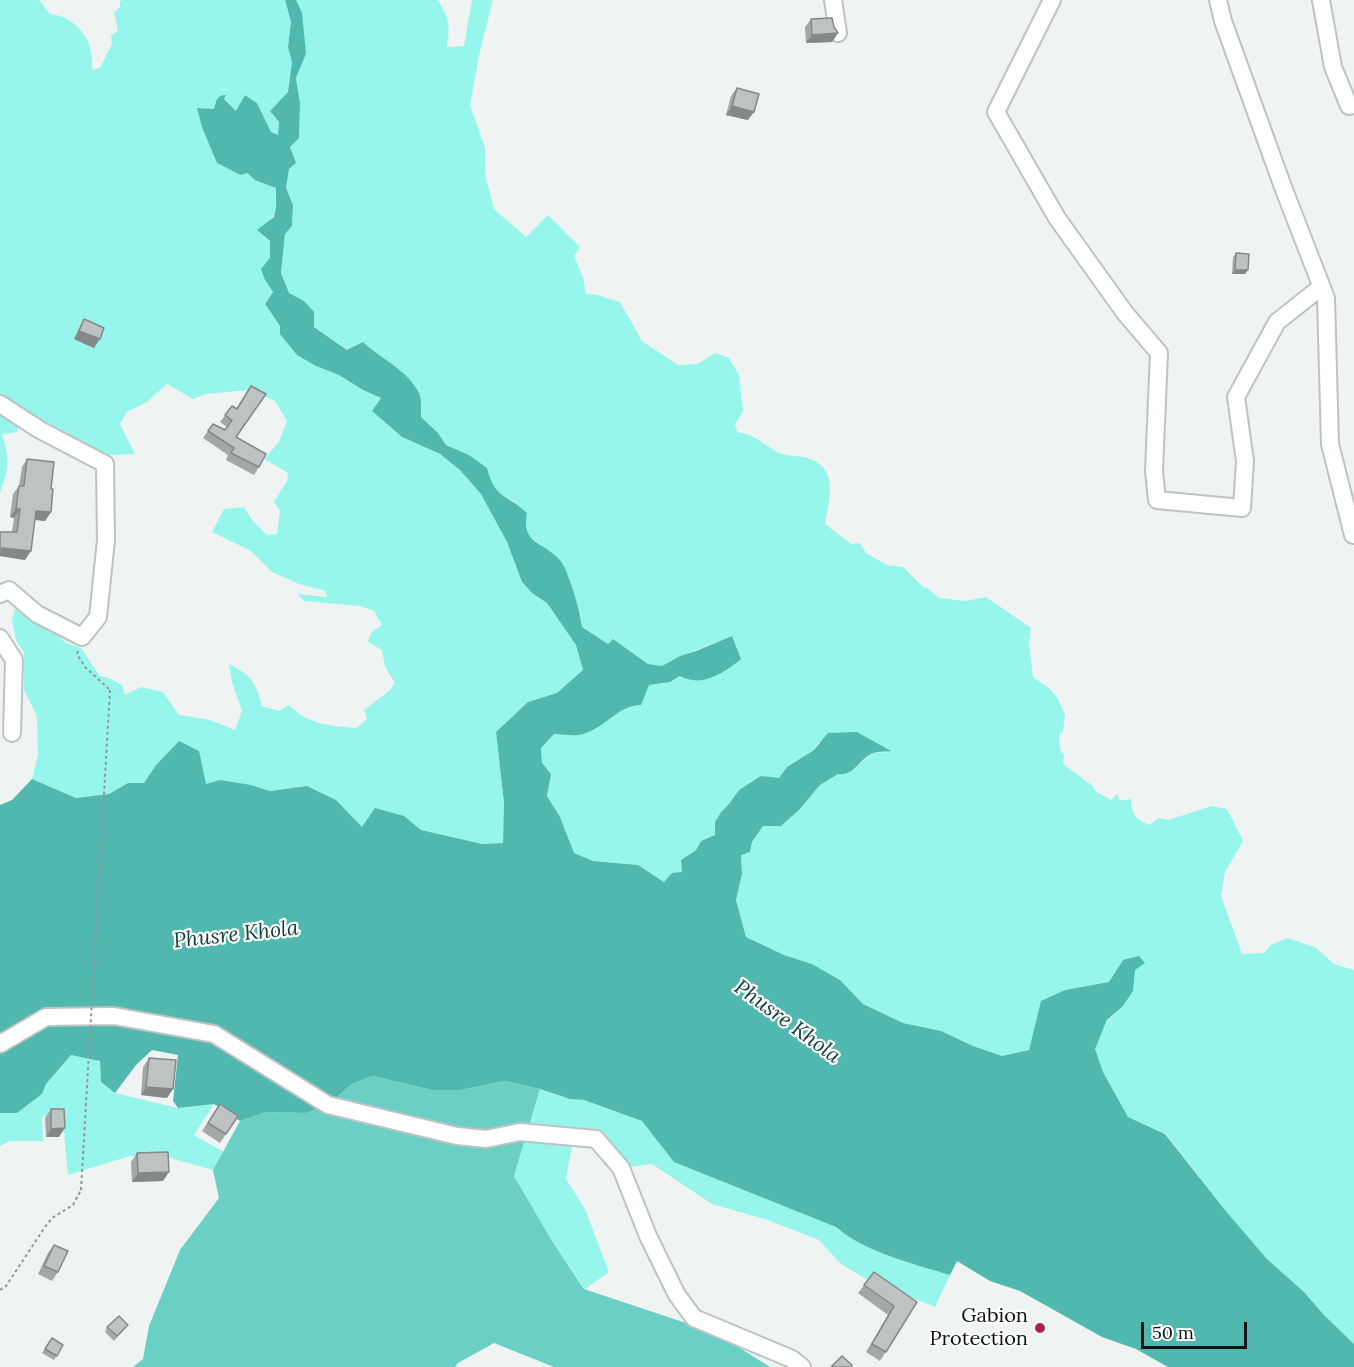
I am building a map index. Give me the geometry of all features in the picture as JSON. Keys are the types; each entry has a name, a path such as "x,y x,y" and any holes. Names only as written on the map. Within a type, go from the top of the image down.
{"street":[{"path":"833,0 838,33"},
{"path":"1052,0 996,112 1057,218 1125,313 1160,353 1154,471 1157,500 1242,508 1245,461 1236,398 1277,322 1321,287"},
{"path":"1218,0 1223,21 1246,85 1326,298 1330,444 1353,535"},
{"path":"1321,0 1333,67 1349,106 1354,105"},
{"path":"0,404 40,430 105,464 106,540 98,617 82,637 37,614 9,590 0,594"},
{"path":"0,638 14,660 12,733"},
{"path":"0,1044 46,1017 114,1016 214,1034 328,1105 457,1136 486,1139 520,1132 596,1139 621,1168 648,1236 677,1295 694,1318 792,1359 802,1367"}],"path":[{"path":"0,1290 6,1286 52,1218 73,1205 81,1190 110,690 85,667 77,654 82,637"}],"shaded area":[{"path":"0,0 39,0 50,14 69,20 77,26 88,41 92,70 100,68 112,44 111,35 118,31 114,12 120,7 120,1 285,0 291,22 288,47 292,62 288,92 270,111 279,122 278,136 271,132 257,103 245,95 236,112 224,99 215,103 214,110 198,108 217,163 247,173 255,180 276,187 275,213 268,223 264,237 270,241 270,257 265,280 273,292 265,304 280,326 316,366 339,375 381,398 372,411 402,437 440,454 460,470 481,494 507,542 522,582 532,593 547,603 576,645 583,670 557,693 528,702 496,732 504,803 503,843 482,844 420,830 404,816 362,828 336,800 307,786 270,791 251,785 206,784 179,741 156,765 144,783 128,783 109,794 76,798 32,779 38,754 37,716 24,690 24,652 16,641 12,619 16,608 54,631 66,643 81,648 100,676 122,685 125,695 141,687 163,692 179,715 210,720 235,730 242,711 232,682 229,664 252,680 262,706 279,711 289,705 312,721 338,726 357,728 367,719 364,710 390,690 395,683 385,667 382,650 368,642 371,633 382,625 374,611 360,606 304,601 298,594 327,597 326,591 299,584 272,572 251,551 212,532 224,509 244,507 253,521 267,535 277,534 280,511 274,502 287,481 288,473 264,459 279,442 287,421 275,401 249,390 206,394 193,399 167,384 147,402 127,412 120,424 135,454 109,455 71,441 35,423 0,396"},
{"path":"296,0 438,0 448,23 447,47 464,46 472,0 493,0 470,105 485,148 485,174 494,209 526,237 548,215 580,247 574,256 583,277 586,294 620,302 642,341 678,365 698,364 715,353 729,358 739,375 743,411 735,424 737,432 756,438 782,454 807,458 825,470 829,478 830,496 825,524 851,544 860,543 866,553 887,565 903,567 923,587 939,598 966,601 986,597 1031,628 1029,644 1033,677 1054,693 1065,714 1063,732 1059,734 1060,749 1064,755 1063,764 1093,786 1095,791 1111,800 1117,794 1119,800 1131,798 1135,816 1150,825 1158,818 1168,820 1212,806 1227,809 1243,841 1225,872 1221,896 1242,954 1264,953 1271,945 1287,938 1315,947 1334,964 1354,970 1354,1344 1304,1292 1267,1259 1225,1210 1166,1134 1128,1117 1103,1072 1094,1049 1108,1020 1123,1006 1135,970 1123,960 1109,982 1065,990 1042,1001 1029,1050 1002,1056 941,1031 903,1023 863,1004 840,980 812,964 784,955 746,937 736,900 742,874 741,854 750,852 752,842 763,826 781,826 799,810 820,785 838,774 854,769 872,753 890,752 818,743 814,750 787,767 779,778 739,790 715,822 715,835 701,841 696,850 681,860 682,872 664,882 638,865 593,861 574,854 560,817 547,796 551,774 542,763 541,748 554,734 579,735 597,728 620,710 636,705 649,685 670,682 680,676 741,659 732,636 687,653 662,666 648,664 613,639 608,644 582,627 581,617 560,560 529,536 514,501 501,496 492,486 487,468 469,455 446,445 438,433 421,417 420,395 401,371 363,342 348,350 313,326 304,301 289,293 281,273 285,234 292,226 293,205 286,188 289,169 296,163 290,147 299,138 300,103 296,78 306,54"},
{"path":"0,413 17,425 17,432 2,434 7,464 0,493"},
{"path":"71,1055 100,1060 101,1082 115,1093 178,1108 214,1104 194,1135 224,1152 213,1170 170,1158 130,1156 68,1175 62,1112 42,1117 43,1141 10,1141 0,1146 0,1113 17,1113 42,1094 46,1084"},
{"path":"373,1076 432,1090 461,1090 505,1081 540,1089 514,1176 552,1241 584,1289 716,1333 770,1367 554,1367 494,1343 458,1363 455,1367 133,1367 143,1359 149,1326 180,1250 219,1198 213,1170 240,1121 266,1112 306,1113 329,1104 352,1084"},
{"path":"540,1089 570,1099 584,1100 642,1121 675,1162 836,1227 847,1236 875,1250 905,1262 950,1275 935,1307 866,1279 841,1264 819,1240 768,1220 712,1204 652,1164 629,1167 575,1129 566,1179 585,1209 609,1272 585,1289 552,1241 514,1176"}],"water":[{"name":"Phusre Khola","path":"285,0 296,0 302,13 306,54 296,78 300,103 299,138 290,147 296,163 289,169 286,188 293,205 292,226 285,234 281,273 289,293 304,301 314,312 314,327 347,350 363,342 401,371 419,393 421,417 438,433 446,445 469,455 487,468 490,479 498,491 527,513 527,531 530,536 563,564 577,602 582,627 608,644 613,639 648,664 662,666 680,656 732,636 741,659 720,674 704,680 680,676 670,682 649,685 641,705 624,709 587,733 554,734 541,748 542,763 551,774 547,796 560,817 574,853 593,861 638,865 664,882 672,873 682,872 681,860 696,850 701,841 715,835 715,822 739,790 761,776 779,778 787,767 814,750 828,733 857,732 891,751 871,754 848,773 838,774 820,785 799,810 781,826 763,826 752,842 750,852 741,855 742,874 736,900 746,937 784,955 812,964 840,980 863,1004 903,1023 941,1031 1002,1056 1029,1050 1041,1001 1065,990 1109,982 1123,960 1139,956 1145,963 1135,970 1133,991 1123,1006 1107,1020 1095,1049 1103,1072 1128,1117 1165,1134 1267,1259 1304,1292 1354,1344 1354,1367 1168,1367 1136,1349 1102,1337 1020,1291 990,1281 957,1261 950,1275 905,1262 861,1244 836,1227 674,1162 642,1121 584,1100 570,1099 505,1081 461,1090 432,1090 373,1076 352,1084 329,1104 306,1113 266,1112 240,1121 214,1104 178,1108 173,1101 178,1055 152,1050 136,1065 115,1093 101,1082 100,1061 71,1055 46,1084 42,1094 17,1113 0,1113 0,805 12,800 32,779 76,798 109,794 128,783 144,783 156,765 179,741 199,751 206,784 220,780 270,791 307,786 336,800 362,827 375,808 404,816 421,830 482,844 503,843 504,803 496,732 528,702 557,693 583,670 576,645 547,603 532,593 522,582 507,542 481,494 460,470 440,454 402,437 372,411 381,398 297,355 280,334 280,326 265,304 273,292 261,269 270,258 270,241 257,230 274,217 276,188 255,180 247,173 241,175 217,163 197,108 214,109 219,97 226,95 224,99 236,111 245,95 257,103 271,132 278,135 279,122 270,111 288,92 292,62 288,47 291,22"}],"building":[{"path":"832,18 838,33 812,35 811,19"},
{"path":"737,88 759,94 754,112 732,106"},
{"path":"1236,253 1249,254 1248,270 1235,270"},
{"path":"84,319 104,328 100,339 79,331"},
{"path":"251,386 266,394 236,437 266,454 259,467 231,453 234,448 208,431 213,424 225,430 232,420 225,415 232,406 237,409"},
{"path":"27,459 54,462 51,512 36,511 31,551 2,548 0,551 0,532 17,532 20,509 16,509 19,486 24,486"},
{"path":"149,1058 176,1060 173,1089 146,1087"},
{"path":"220,1104 238,1116 226,1134 208,1123"},
{"path":"51,1109 64,1109 65,1128 51,1129"},
{"path":"168,1152 169,1172 138,1173 137,1153"},
{"path":"54,1245 68,1251 58,1272 44,1266"},
{"path":"874,1272 917,1302 886,1352 872,1344 894,1306 864,1285"},
{"path":"119,1316 128,1325 117,1336 107,1327"},
{"path":"52,1338 63,1345 57,1356 45,1349"},
{"path":"842,1356 852,1365 851,1367 831,1367"}],"place":[{"name":"Gabion Protection","path":"1040,1328"}]}
